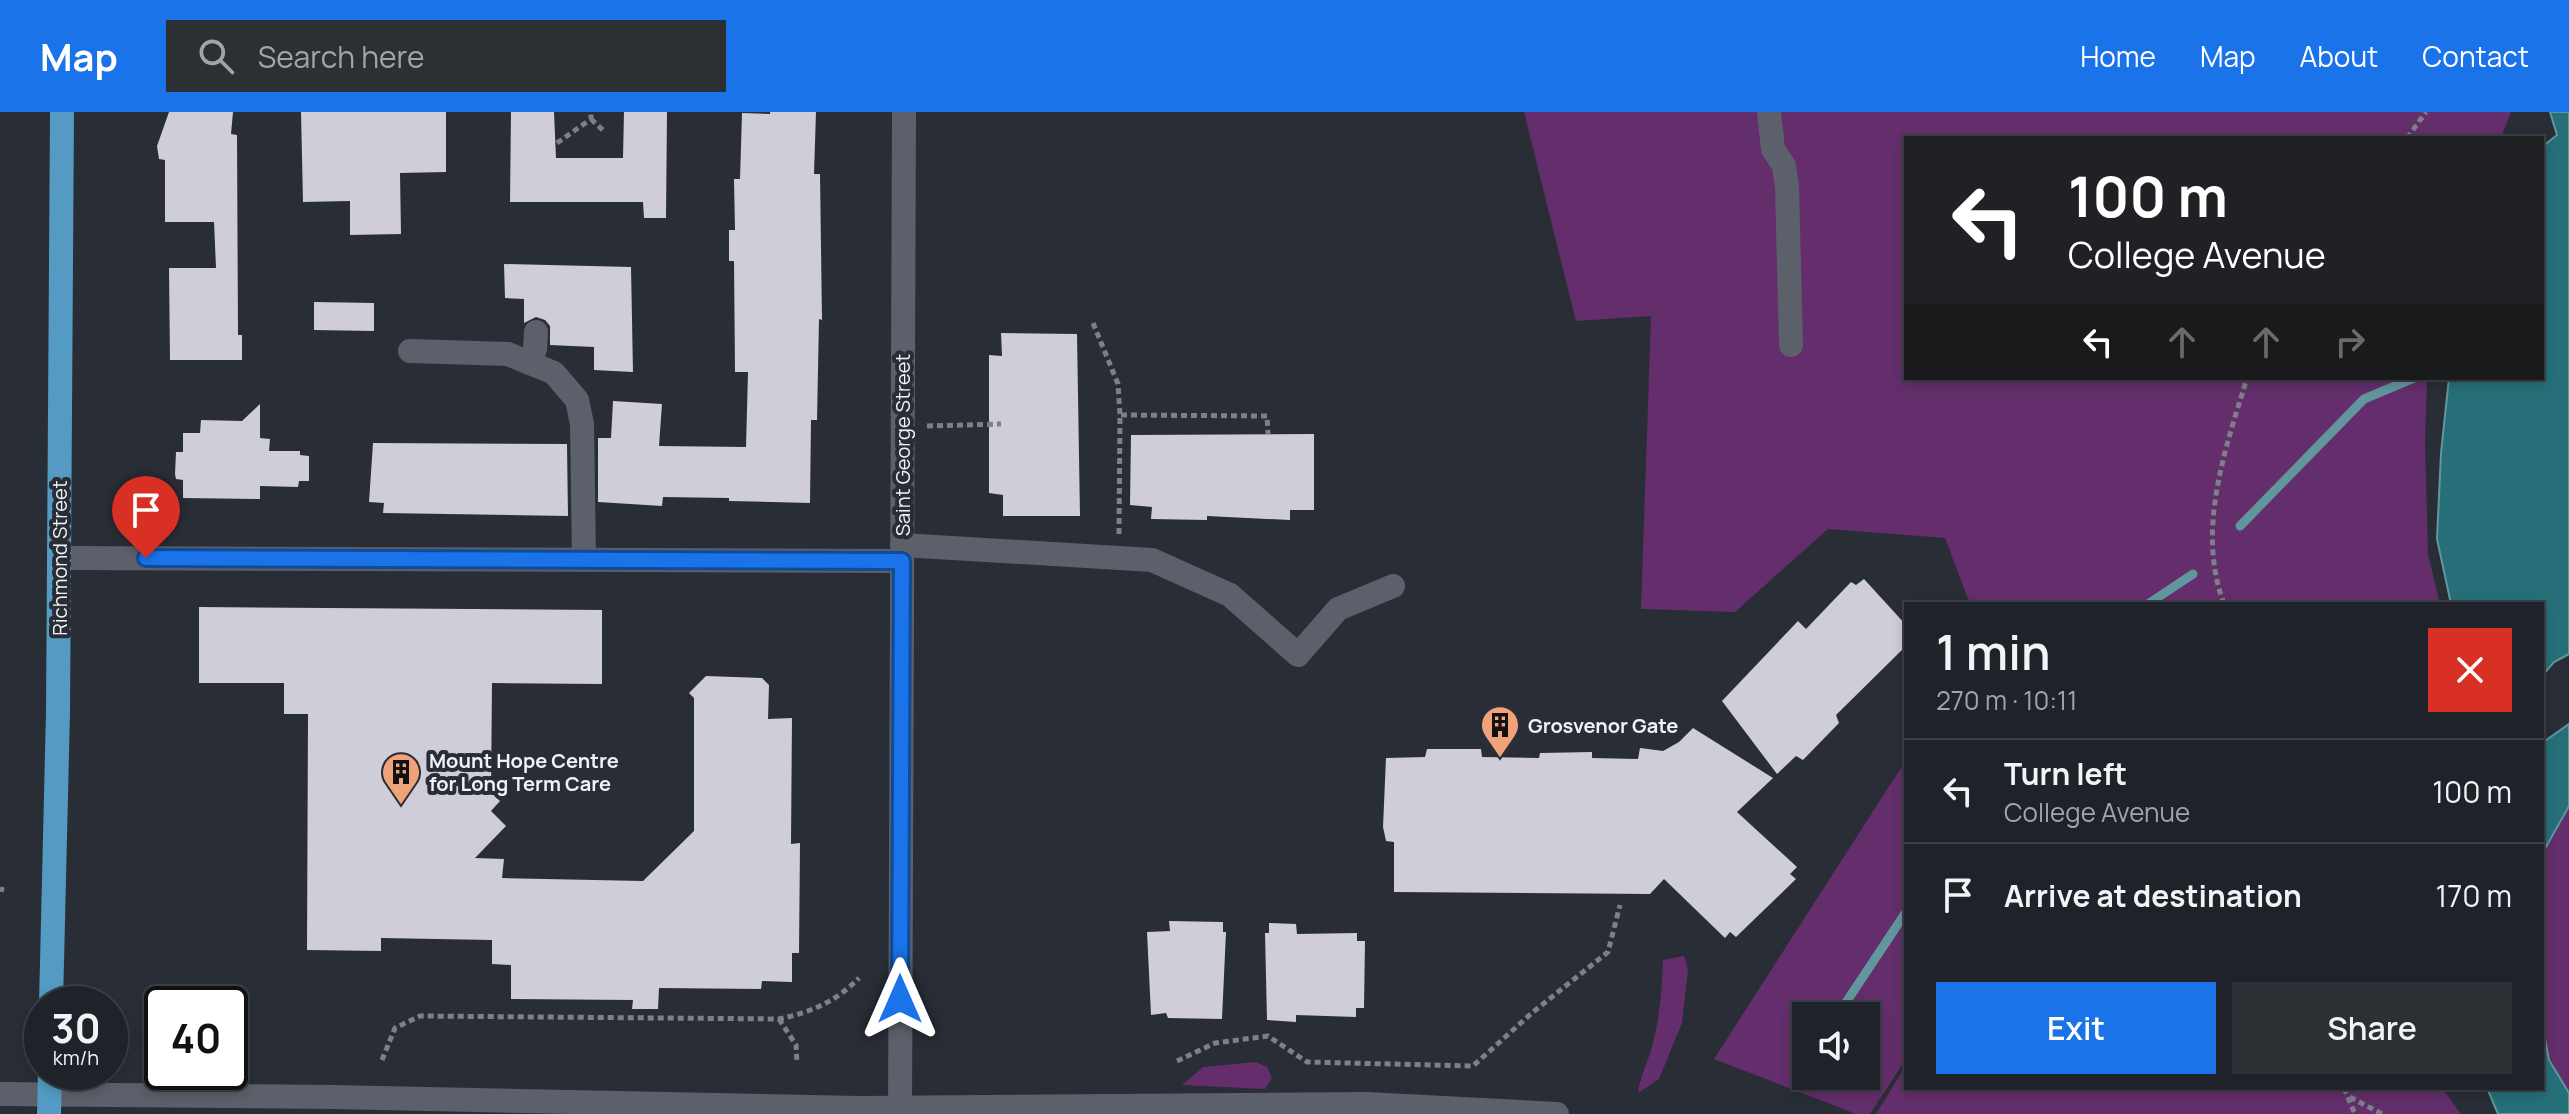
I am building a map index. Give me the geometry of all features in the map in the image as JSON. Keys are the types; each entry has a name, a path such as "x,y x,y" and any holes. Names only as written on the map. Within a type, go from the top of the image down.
{"main road":[{"name":"Richmond Street","path":"51,986 60,558 62,112"}],"street":[{"name":"Saint George Street","path":"900,1111 904,112"},
{"path":"1769,112 1773,149 1784,166 1787,187 1791,345"},
{"path":"530,363 536,332"},
{"path":"410,351 508,354 554,373 577,400 582,424 584,560"},
{"path":"60,558 584,560 902,553 1152,560 1230,595 1298,655 1338,609 1393,586"},
{"path":"0,1094 49,1093 333,1105 900,1111 1320,1104 1557,1114"}],"path":[{"path":"2408,136 2426,112"},
{"path":"557,143 591,116 605,132"},
{"path":"1093,323 1118,384 1119,539"},
{"path":"2223,602 2214,579 2211,530 2226,445 2246,380"},
{"path":"1120,415 1267,416 1268,434"},
{"path":"902,426 1001,424"},
{"path":"1177,1061 1215,1043 1268,1036 1307,1062 1473,1066 1533,1012 1608,952 1620,905"},
{"path":"382,1060 395,1028 420,1016 779,1019 817,1009 841,996 859,978"},
{"path":"779,1019 796,1045 797,1063"},
{"path":"2345,1090 2355,1114"},
{"path":"2350,1097 2382,1114"}],"shaded area":[{"path":"1524,112 2511,112 2502,136 1904,136 1904,380 2427,380 2428,554 2440,602 1969,602 1945,538 1828,529 1735,612 1641,609 1651,316 1576,321"},
{"path":"1904,763 1904,1062 1870,1114 1856,1114 1794,1090 1880,1090 1880,1002 1792,1002 1792,1089 1714,1059"},
{"path":"2569,806 2569,1093 2549,1060 2544,1034 2544,850"},
{"path":"1684,956 1688,970 1682,1023 1659,1079 1638,1093 1657,1022 1663,960"},
{"path":"1256,1062 1267,1067 1272,1078 1265,1089 1182,1085 1203,1067"},
{"path":"1904,1068 1904,1090 2443,1090 2461,1114 1876,1114"}],"water":[{"path":"2550,112 2569,112 2569,654 2554,662 2544,674 2544,602 2451,602 2437,539 2449,380 2544,380 2544,145 2557,135"},
{"path":"2569,724 2569,806 2544,850 2544,742"},
{"path":"2544,1034 2549,1060 2569,1093 2569,1114 2498,1114 2488,1090 2544,1090"}],"building":[{"path":"169,112 233,112 231,134 237,135 238,335 242,335 242,360 170,360 169,268 216,268 214,222 165,222 165,160 159,159 157,146"},
{"path":"301,112 446,112 446,172 400,173 401,234 350,235 350,201 303,202"},
{"path":"511,112 554,112 556,158 623,158 624,112 667,112 666,218 644,218 643,202 510,202"},
{"path":"816,112 814,174 820,174 822,320 819,319 817,420 811,420 810,503 663,497 662,506 598,502 598,438 611,438 613,401 662,404 659,446 746,447 748,372 735,372 734,261 729,261 729,230 735,230 734,179 740,179 742,113"},
{"path":"504,264 631,267 633,372 594,370 594,347 550,345 550,326 545,320 536,317 524,323 524,299 505,298"},
{"path":"314,302 374,303 374,331 314,330"},
{"path":"1001,333 1077,334 1080,516 1003,516 1003,495 989,493 989,355 1002,356"},
{"path":"260,404 260,438 270,439 269,451 300,451 300,455 309,456 309,481 299,481 298,487 260,486 260,499 183,498 183,480 176,479 175,474 176,452 183,452 183,433 200,433 201,420 242,421"},
{"path":"1314,434 1314,510 1290,510 1290,520 1207,516 1207,520 1151,519 1152,507 1130,505 1131,435"},
{"path":"373,443 567,444 568,516 383,513 384,503 369,502"},
{"path":"1864,579 1904,623 1904,648 1836,715 1839,723 1803,760 1796,756 1777,774 1722,701 1798,621 1806,629 1851,582 1856,585"},
{"name":"Mount Hope Centre for Long Term Care","path":"199,607 602,610 602,684 492,683 491,792 500,801 491,811 506,826 475,858 504,859 502,878 643,881 694,831 694,698 689,693 706,676 762,678 769,685 768,719 792,718 791,844 800,843 799,953 792,953 792,982 762,981 761,989 659,988 658,1009 632,1009 633,1000 511,999 511,965 492,964 492,940 381,938 381,951 307,950 308,714 284,714 284,683 199,683"},
{"name":"Grosvenor Gate","path":"1693,728 1773,778 1737,812 1797,867 1790,874 1796,879 1736,937 1730,932 1725,938 1664,879 1650,894 1394,892 1394,842 1386,841 1383,827 1386,758 1425,757 1427,749 1481,749 1482,757 1539,758 1540,753 1592,752 1592,758 1638,759 1640,748 1663,751 1679,742"},
{"path":"1169,921 1223,922 1223,932 1226,932 1222,1019 1168,1018 1166,1013 1151,1015 1147,932 1170,931"},
{"path":"1269,923 1296,924 1297,934 1357,933 1357,941 1365,941 1364,1008 1356,1008 1356,1017 1296,1015 1296,1022 1267,1020 1265,933 1269,933"}],"waterway":[{"path":"2240,526 2364,399 2409,380"},
{"path":"2151,602 2193,574"},
{"path":"1846,1002 1904,915"}],"place":[{"name":"Grosvenor Gate","path":"1500,759"},
{"name":"Mount Hope Centre for Long Term Care","path":"401,806"}],"route":[{"path":"146,558 902,561 900,999"}]}
